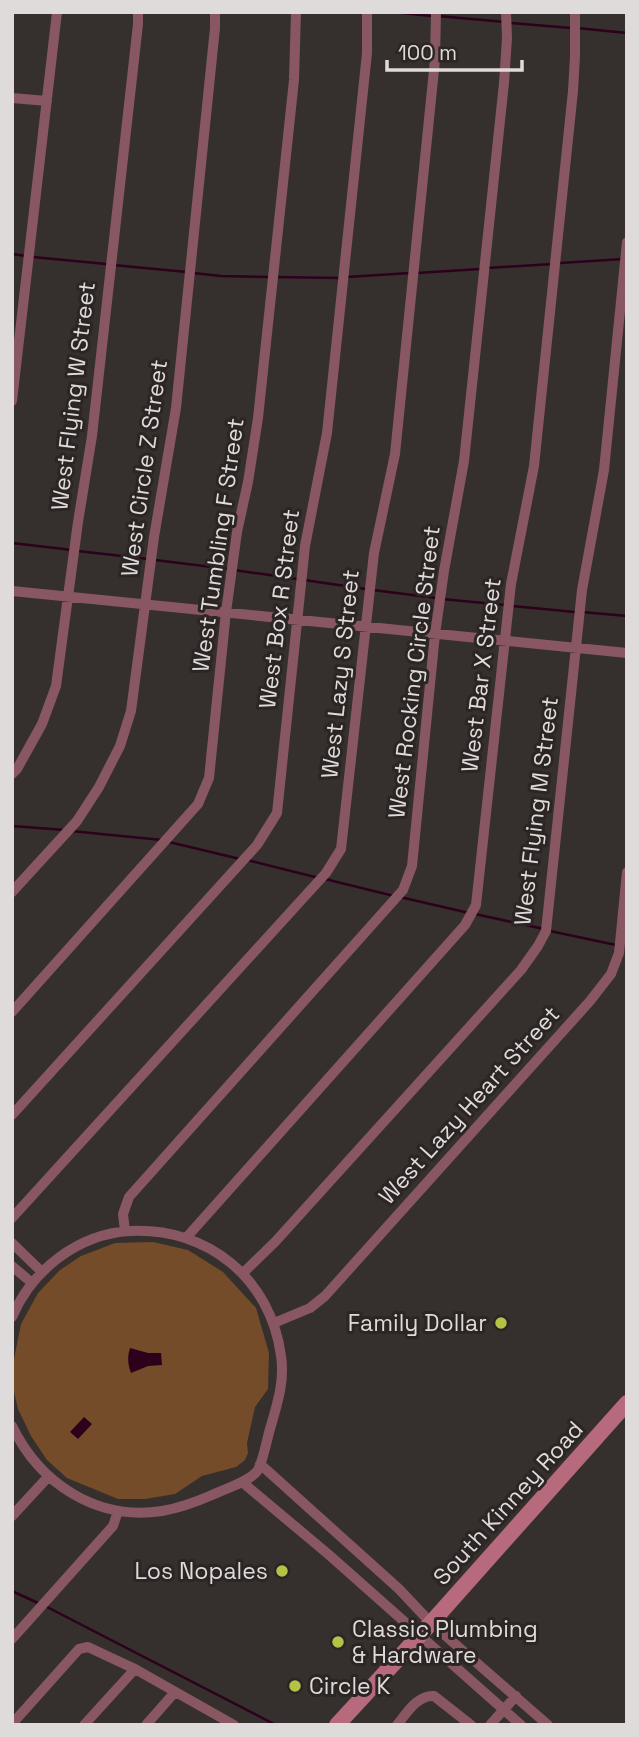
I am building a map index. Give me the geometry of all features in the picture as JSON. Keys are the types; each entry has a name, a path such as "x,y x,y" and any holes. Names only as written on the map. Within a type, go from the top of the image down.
{"main road":[{"name":"South Kinney Road","path":"337,1725 627,1403"}],"street":[{"path":"12,401 57,12"},
{"name":"West Flying W Street","path":"12,775 42,724 56,686 93,423 138,12"},
{"name":"West Circle Z Street","path":"12,892 77,821 99,787 120,746 131,711 154,537 176,408 215,12"},
{"name":"West Tumbling F Street","path":"12,1012 198,804 209,778 226,612 237,532 258,418 295,80 296,12"},
{"name":"West Box R Street","path":"12,1115 257,845 277,813 305,546 327,433 367,53 367,12"},
{"name":"West Lazy S Street","path":"12,1218 326,873 341,849 374,554 395,454 435,60 436,12"},
{"name":"West Rocking Circle Street","path":"125,1231 123,1214 129,1197 403,890 412,866 435,634 464,461 504,83 506,12"},
{"name":"West Bar X Street","path":"186,1238 465,925 476,905 511,584 534,466 573,91 575,12"},
{"path":"12,98 47,101"},
{"name":"West Flying M Street","path":"243,1273 275,1242 521,970 545,931 582,590 604,470 627,242"},
{"path":"12,591 627,653"},
{"name":"West Lazy Heart Street","path":"274,1323 310,1308 326,1296 582,1011 611,974 619,953 627,872"},
{"path":"12,1317 32,1283 58,1258 77,1246 104,1235 125,1231 166,1232 217,1252 243,1273 261,1296 274,1323 282,1358 280,1395 258,1470 242,1482 182,1507 139,1513 93,1504 69,1492 48,1476 34,1462 12,1427"},
{"path":"12,1243 43,1272"},
{"path":"12,1266 32,1283"},
{"path":"260,1464 399,1589 431,1623 548,1725"},
{"path":"12,1516 48,1476"},
{"path":"242,1482 328,1553 521,1725"},
{"path":"12,1639 113,1526 118,1511"},
{"path":"12,1724 79,1649 88,1647 135,1669 226,1723"},
{"path":"84,1725 135,1669"},
{"path":"146,1725 175,1692"},
{"path":"399,1724 418,1700 427,1695 435,1696 471,1725"},
{"path":"490,1725 516,1696"}],"shaded area":[{"path":"153,1242 188,1250 223,1272 256,1308 269,1353 268,1389 255,1407 247,1443 248,1453 245,1460 236,1467 202,1476 175,1494 145,1499 118,1499 67,1478 47,1460 18,1409 12,1383 14,1359 21,1324 38,1293 60,1270 81,1256 115,1243"},
{"path":"130,1348 161,1353 162,1365 148,1366 131,1373 128,1361"},
{"path":"84,1417 92,1424 78,1439 70,1432"}],"waterway":[{"path":"393,12 431,16"},
{"path":"438,16 505,22"},
{"path":"511,23 571,28"},
{"path":"577,28 627,33"},
{"path":"12,254 26,256"},
{"path":"33,257 106,264"},
{"path":"560,263 623,259"},
{"path":"487,268 553,264"},
{"path":"113,265 187,272"},
{"path":"417,273 480,269"},
{"path":"193,273 270,277"},
{"path":"347,277 410,273"},
{"path":"277,277 340,278"},
{"path":"12,543 72,550"},
{"path":"78,551 148,559"},
{"path":"155,560 228,569"},
{"path":"234,570 297,579"},
{"path":"304,580 366,589"},
{"path":"373,590 436,598"},
{"path":"442,599 505,605"},
{"path":"512,606 575,612"},
{"path":"582,612 627,616"},
{"path":"12,826 65,830"},
{"path":"71,831 162,840"},
{"path":"169,842 240,859"},
{"path":"247,860 319,878"},
{"path":"325,879 394,896"},
{"path":"400,897 469,913"},
{"path":"475,914 544,929"},
{"path":"550,931 616,945"},
{"path":"12,1591 38,1603"},
{"path":"47,1607 276,1725"}],"place":[{"name":"Family Dollar","path":"501,1323"},
{"name":"Los Nopales","path":"282,1571"},
{"name":"Classic Plumbing & Hardware","path":"338,1642"},
{"name":"Circle K","path":"295,1686"}]}
